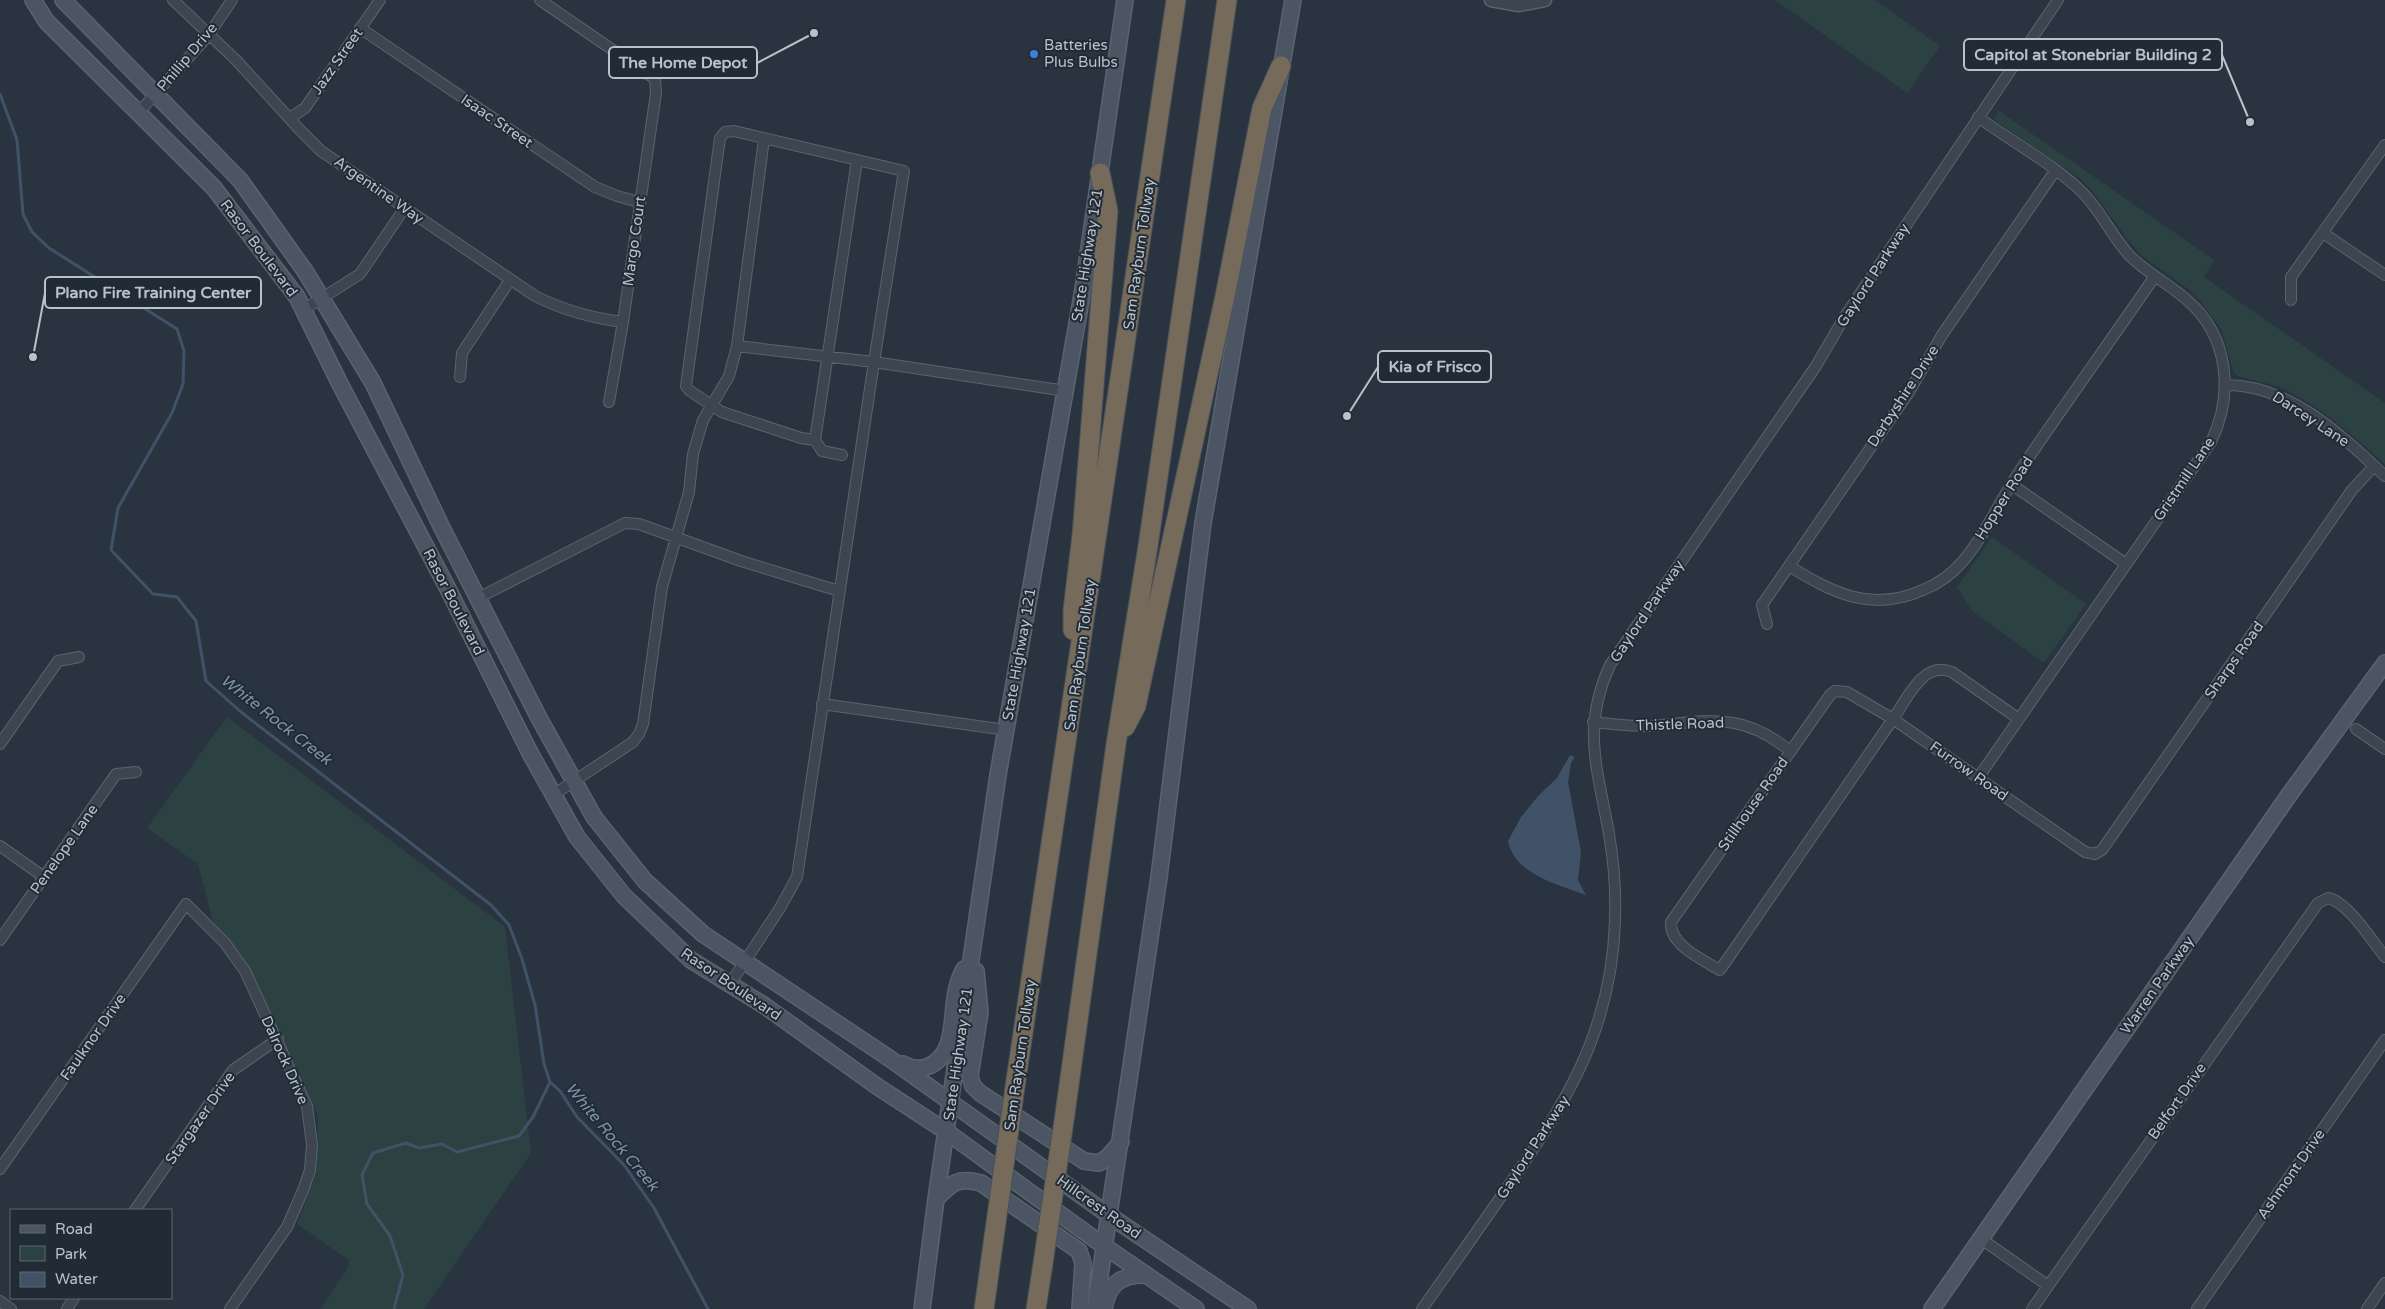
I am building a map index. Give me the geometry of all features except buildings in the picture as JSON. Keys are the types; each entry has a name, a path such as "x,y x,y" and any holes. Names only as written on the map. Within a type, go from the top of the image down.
{"highway":[{"name":"Sam Rayburn Tollway","path":"984,1309 1016,1080 1176,0"},
{"path":"1036,1309 1066,1114 1116,744 1148,546 1227,0"},
{"path":"1116,744 1136,706 1223,306 1262,108 1282,66"},
{"path":"1074,696 1073,610 1083,516 1108,211 1100,173"}],"main road":[{"name":"Rasor Boulevard","path":"33,0 46,21 214,188 297,297 553,795 577,837 624,896 691,960 765,1006 878,1087 947,1132"},
{"name":"Rasor Boulevard","path":"63,0 240,180 305,271 373,383 478,598 594,817 645,881 703,934 890,1058 951,1103"},
{"name":"State Highway 121","path":"922,1309 936,1199 1006,730 1066,390 1125,0"},
{"path":"1095,1309 1122,1140 1159,877 1203,523 1293,0"},
{"name":"Warren Parkway","path":"1932,1309 2289,795 2385,663"},
{"path":"974,942 980,1012 970,1076 973,1086 980,1093 1084,1161 1099,1164 1108,1158 1122,1140"},
{"path":"890,1058 917,1069 935,1063 943,1055 948,1045 956,988 974,942"},
{"name":"Hillcrest Road","path":"951,1103 1110,1216 1248,1309"},
{"name":"Hillcrest Road","path":"947,1132 1104,1246 1196,1309"},
{"path":"936,1199 952,1183 966,1179 981,1183 1079,1251 1083,1263 1080,1309"},
{"path":"1104,1309 1105,1300 1119,1279 1128,1275 1147,1275"}],"street":[{"name":"Argentine Way","path":"173,0 208,36 237,61 321,150 404,209 510,280 552,305 593,318 623,322"},
{"name":"Phillip Drive","path":"139,112 208,36 232,0"},
{"name":"Jazz Street","path":"290,118 305,108 380,0"},
{"name":"Margo Court","path":"540,0 655,79 656,93 623,322 609,402"},
{"path":"1491,0 1519,5 1545,0"},
{"name":"Gaylord Parkway","path":"1422,1309 1554,1120 1580,1071 1600,1013 1612,953 1615,898 1612,848 1594,758 1593,722 1601,685 1615,655 1816,366 1845,316 2058,0"},
{"name":"Isaac Street","path":"360,28 595,187 639,202"},
{"name":"Gristmill Lane","path":"1978,117 2083,193 2129,255 2186,299 2208,323 2220,350 2226,384 2221,416 2211,442 1978,778"},
{"path":"730,984 780,908 797,877 904,171 734,131 725,132 720,138 686,386 690,391 722,412 801,438 815,440"},
{"path":"553,795 632,742 639,734 662,587 688,492 693,454 703,420 728,376 737,346 764,139"},
{"path":"2291,300 2291,277 2385,145"},
{"path":"842,455 822,451 815,440 857,160"},
{"name":"Derbyshire Drive","path":"1766,624 1762,605 1909,392 1942,335 2055,171"},
{"path":"303,310 360,274 404,209"},
{"path":"2323,233 2385,275"},
{"name":"Hopper Road","path":"1789,566 1826,588 1850,597 1879,600 1915,594 1938,582 1963,561 2011,484 2155,276"},
{"path":"460,377 462,353 510,280"},
{"path":"737,346 874,362 1066,390"},
{"name":"Darcey Lane","path":"2226,384 2258,388 2287,400 2348,442 2385,476"},
{"name":"Sharps Road","path":"2096,854 2106,845 2352,490 2374,466"},
{"path":"2011,484 2126,564"},
{"path":"478,598 625,523 639,524 741,561 839,591"},
{"path":"0,744 58,661 79,657"},
{"path":"1893,719 1924,676 1932,671 1941,670 1952,672 2019,718"},
{"name":"Furrow Road","path":"1840,691 1853,695 1893,719 2085,852 2096,854"},
{"name":"Stillhouse Road","path":"1840,691 1830,695 1671,922 1672,932 1678,941 1720,970 1893,719"},
{"path":"822,704 1006,730"},
{"name":"Thistle Road","path":"1593,722 1638,726 1700,720 1727,721 1762,732 1790,751"},
{"path":"2356,729 2385,749"},
{"name":"Penelope Lane","path":"0,940 116,774 136,772"},
{"path":"0,846 44,877"},
{"name":"Belfort Drive","path":"2032,1309 2047,1285 2318,903 2328,898 2338,902 2347,909 2385,958"},
{"name":"Dalrock Drive","path":"186,904 225,943 245,971 307,1106 312,1145 310,1170 287,1227 230,1309"},
{"name":"Faulknor Drive","path":"0,1169 186,904"},
{"name":"Stargazer Drive","path":"136,1209 233,1070 278,1040"},
{"name":"Ashmont Drive","path":"2197,1309 2385,1040"},
{"path":"1980,1238 2047,1285"},
{"path":"2367,1309 2385,1283"},
{"path":"0,1301 11,1309"}],"green space":[{"path":"1775,0 1875,0 1940,46 1907,93"},
{"path":"1999,111 2214,260 2204,277 2385,403 2385,465 2338,423 2312,405 2284,389 2234,373 2221,329 2195,294 2141,255 2094,193 2081,179 1996,121 1994,117"},
{"path":"1992,537 2086,604 2044,663 1972,611 1957,587"},
{"path":"227,717 505,927 531,1153 424,1309 320,1309 347,1269 349,1260 297,1224 316,1174 318,1116 300,1074 242,957 213,922 198,864 147,828"}],"water":[{"path":"1570,755 1575,757 1571,763 1568,782 1581,852 1578,880 1586,895 1539,877 1528,870 1512,852 1508,841 1521,817 1539,795 1557,778"}],"waterway":[{"name":"White Rock Creek","path":"0,94 17,140 23,214 32,232 49,248 177,329 184,351 183,384 172,413 118,508 111,550 153,594 177,597 196,621 206,681 241,712 491,905 509,925 522,959 535,1005 544,1064 550,1082 560,1091 577,1117 624,1165 654,1208 708,1309"},
{"path":"394,1309 403,1275 390,1236 367,1204 362,1175 373,1153 406,1143 419,1148 442,1144 457,1152 519,1136 533,1117 550,1082"}],"place":[{"name":"The Home Depot","path":"814,33"},
{"name":"Batteries Plus Bulbs","path":"1034,54"},
{"name":"Capitol at Stonebriar Building 2","path":"2250,122"},
{"name":"Plano Fire Training Center","path":"33,357"},
{"name":"Kia of Frisco","path":"1347,416"}]}
